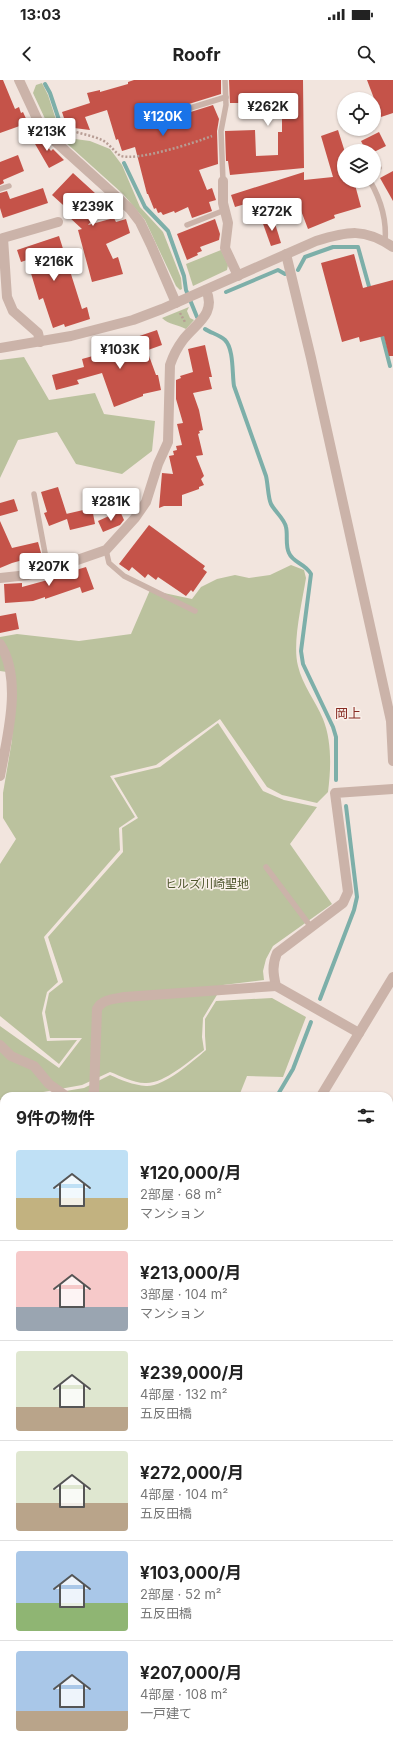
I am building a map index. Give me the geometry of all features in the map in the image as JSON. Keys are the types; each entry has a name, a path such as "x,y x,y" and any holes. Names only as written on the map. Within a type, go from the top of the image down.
{"street":[{"path":"23,81 39,123 49,136 130,209 140,222 180,302"},
{"path":"223,181 223,203 228,223 225,248 238,276"},
{"path":"40,342 38,333 12,311 7,297 3,238 58,222"},
{"path":"0,348 71,336 127,322 180,302 316,241 336,235 354,232 370,234 390,244"},
{"path":"286,254 311,358 391,721 393,761"},
{"path":"0,578 28,575 106,550 135,518 146,502 158,464 168,442 170,365 173,356 183,339 206,315 210,302 206,290"},
{"path":"0,644 11,676 12,703 0,776"},
{"path":"276,986 273,973 273,963 277,954 344,903 348,892 334,793 393,789"},
{"path":"323,1092 393,977"},
{"path":"94,1092 97,1009 99,1004 108,1000 125,997 276,986 359,1033"},
{"path":"0,1045 11,1056 34,1066 49,1084 60,1092"}],"lane":[{"path":"223,181 221,133 226,97 225,80"},
{"path":"164,116 226,97"},
{"path":"0,189 9,186"},
{"path":"374,188 384,214 390,244"},
{"path":"187,225 225,210"},
{"path":"34,494 48,569"},
{"path":"106,550 110,562 124,576 195,611"},
{"path":"266,868 311,927"}],"path":[{"path":"49,136 64,128 102,140 112,146 119,155 136,156 174,148 221,133"},
{"path":"180,302 191,331"}],"green space":[{"path":"42,83 48,95 59,129 75,139 90,141 110,149 122,165 140,207 163,232 181,278 182,289 180,290 176,286 145,220 123,194 53,131 47,123 33,93 36,85"},
{"path":"221,250 228,265 227,270 193,286 186,264"},
{"path":"189,307 187,311 190,318 194,320 186,329 167,322 162,318"},
{"path":"24,357 49,400 95,393 104,414 155,421 152,451 122,474 76,464 57,432 18,440 0,478 0,360"},
{"path":"291,565 304,570 306,578 298,623 296,657 300,673 323,719 328,736 330,774 328,792 317,803 282,795 267,787 220,719 156,765 110,776 135,817 119,828 120,850 44,937 58,982 47,992 42,1013 47,1041 77,1040 59,1064 0,1016 0,864 16,839 3,818 3,793 12,740 14,673 0,671 0,637 17,634 79,641 131,634 150,590 192,599 201,587 217,579 235,575 249,578 270,575"},
{"name":"ヒルズ川崎聖地","path":"218,723 263,791 284,800 317,807 290,844 332,904 273,946 266,959 263,971 264,980 223,985 203,1018 202,1037 204,1050 184,1066 168,1076 160,1080 141,1083 110,1072 82,1085 43,1092 0,1092 0,1026 59,1068 82,1038 50,1038 45,1012 49,993 63,982 48,937 123,852 122,828 138,818 114,778 160,767"},
{"path":"272,998 306,1017 283,1077 247,1076 241,1092 60,1092 84,1088 110,1075 127,1082 146,1086 161,1082 178,1073 206,1050 205,1019 216,1001"}],"building":[{"path":"0,80 3,80 15,109 19,107 28,123 0,133"},
{"path":"134,80 221,80 221,94 163,112 160,115 161,119 165,120 213,105 219,119 217,131 218,164 199,170 207,190 212,188 216,200 209,202 212,211 192,218 188,207 175,213 174,211 163,215 161,212 158,213 156,208 154,209 147,194 135,147 122,151 118,139 116,140 107,110 85,117 90,130 74,128 73,122 66,124 62,112 90,103 87,93 100,90 100,92 128,84 128,82"},
{"path":"229,80 303,80 304,168 230,175 228,161 226,161 225,131 255,130 256,156 278,155 278,132 282,132 282,103 230,103"},
{"path":"367,80 393,80 393,113 381,117 381,92 372,92"},
{"path":"337,130 337,136 340,136 342,144 337,144 337,188 356,188 361,207 334,215 335,218 308,229 297,200 266,203 265,198 235,207 231,195 304,172 304,180 333,177 321,136"},
{"path":"37,133 51,151 53,149 64,160 49,168 31,137"},
{"path":"371,136 381,136 386,146 381,148 381,144 362,144 361,141"},
{"path":"18,155 24,171 3,180 4,183 0,185 0,162"},
{"path":"393,171 393,201 381,180 381,177"},
{"path":"73,173 107,204 88,225 114,218 116,222 126,219 130,233 106,244 113,259 118,257 123,274 92,282 78,230 82,229 69,217 72,213 52,195"},
{"path":"43,188 48,203 3,218 0,208 0,193 7,191 10,199"},
{"path":"273,217 281,243 271,246 262,221"},
{"path":"215,219 220,234 219,240 200,247 202,251 197,253 198,255 187,260 177,234"},
{"path":"59,236 82,309 87,307 90,319 65,327 64,324 53,328 43,298 39,300 27,260 21,262 17,250"},
{"path":"354,254 363,288 393,280 393,356 389,356 384,336 360,342 359,337 342,342 321,263"},
{"path":"157,330 162,345 148,350 148,353 156,375 158,375 161,390 143,394 143,396 114,407 102,373 77,380 79,384 56,390 52,375 84,367 82,359 118,349 116,344"},
{"path":"205,345 212,377 209,377 212,389 193,393 199,410 203,430 199,431 200,433 198,434 203,455 196,456 204,476 201,479 204,485 199,487 199,489 182,495 182,506 164,506 159,508 162,473 173,474 169,456 174,455 173,451 177,450 176,446 182,445 177,424 183,423 176,399 176,380 181,378 180,376 193,372 188,349"},
{"path":"58,487 67,514 92,508 95,524 70,530 67,519 49,526 44,513 47,512 41,492"},
{"path":"14,499 18,511 0,516 0,503"},
{"path":"120,511 124,520 120,525 103,532 98,521"},
{"path":"0,521 12,548 38,542 41,553 37,556 0,568"},
{"path":"149,525 205,566 203,569 207,572 193,592 191,590 186,596 158,577 156,580 148,574 145,578 132,567 129,571 119,564"},
{"path":"86,567 94,589 82,593 80,587 45,599 45,597 33,601 5,603 4,584 22,583 22,587 66,575 66,573"},
{"path":"16,613 19,629 0,633 0,616"}],"waterway":[{"path":"45,84 50,93 61,126"},
{"path":"124,163 145,207 168,231 184,276 186,290 197,317"},
{"path":"298,270 305,257 333,247 358,247 370,290"},
{"path":"226,292 278,270 285,274"},
{"path":"205,329 223,338 228,344 231,355 234,386 266,476 270,501 285,524 287,530 287,547 291,556 293,559 306,567 311,574 301,651 303,664 333,727 336,737 336,780"},
{"path":"381,331 390,366"},
{"path":"320,999 354,910 357,897 346,806"},
{"path":"279,1092 293,1069 311,1022"}],"district":[{"name":"岡上","path":"348,713"}]}
